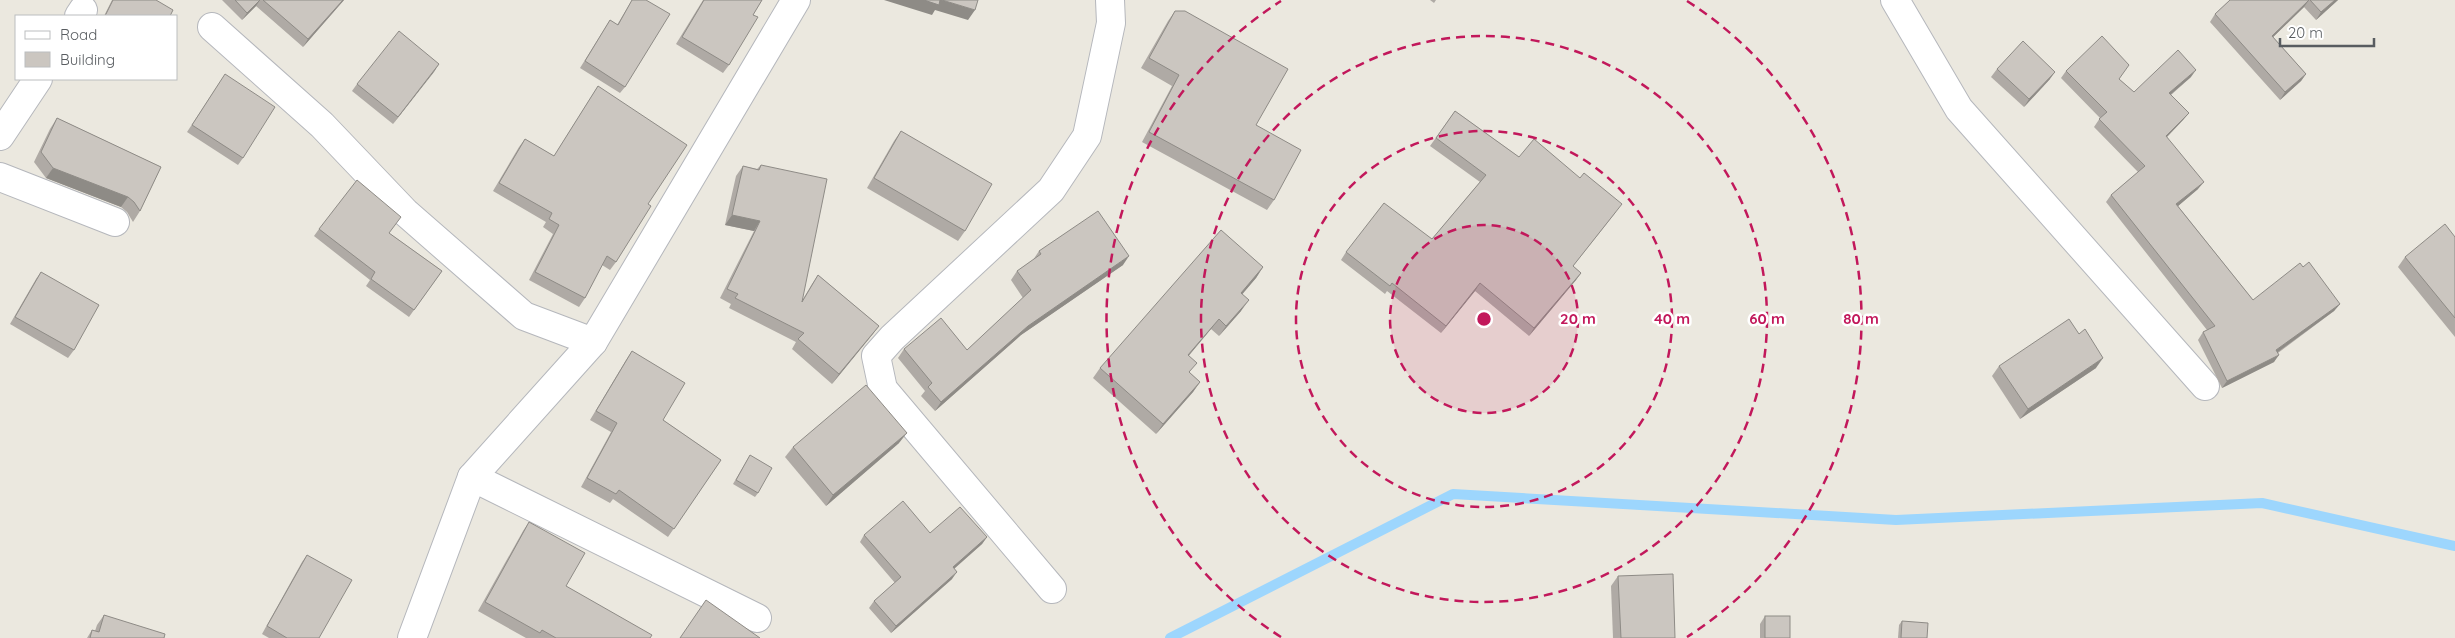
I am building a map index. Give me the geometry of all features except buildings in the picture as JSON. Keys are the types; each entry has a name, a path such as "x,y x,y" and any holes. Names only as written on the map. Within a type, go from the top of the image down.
{"street":[{"path":"412,638 472,477 592,342 796,0"},
{"path":"1052,589 882,389 876,356 892,338 1051,190 1087,136 1111,23 1110,0"},
{"path":"1895,0 1959,109 2205,386"},
{"path":"212,27 322,126 405,212 524,316 592,342"},
{"path":"0,136 37,80"},
{"path":"0,177 115,222"},
{"path":"472,477 757,618"}],"waterway":[{"path":"1170,638 1453,494 1896,520 2262,503 2455,546"}]}
